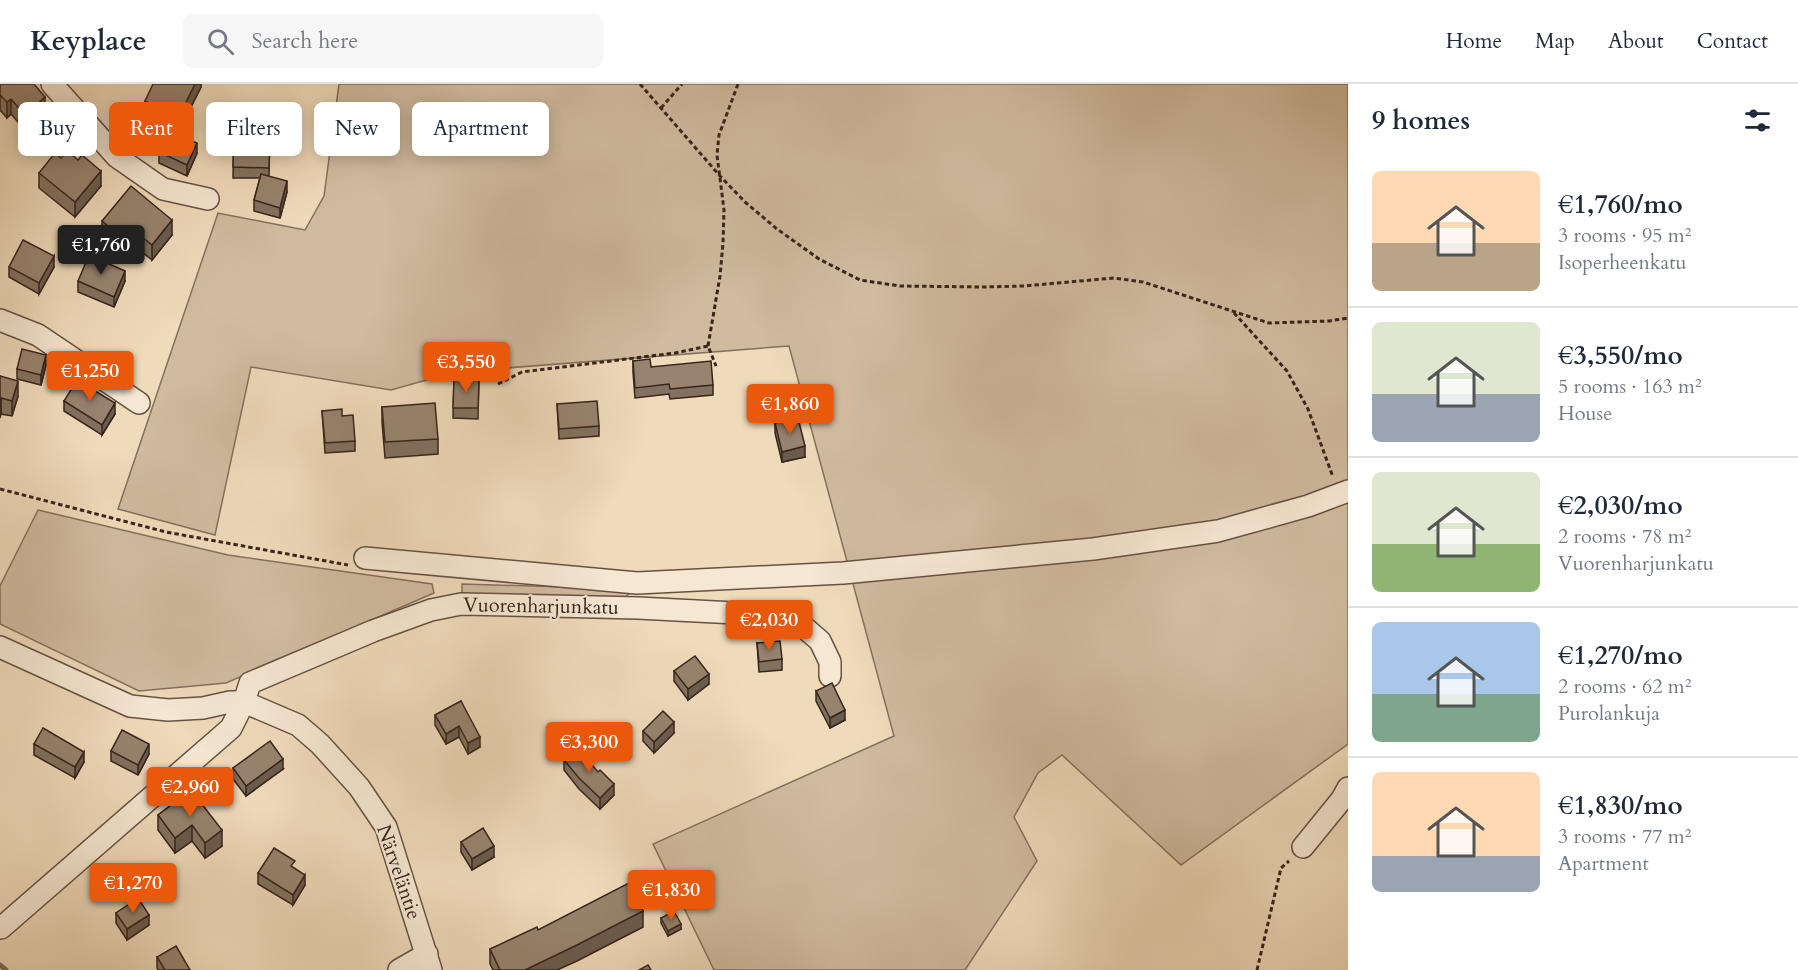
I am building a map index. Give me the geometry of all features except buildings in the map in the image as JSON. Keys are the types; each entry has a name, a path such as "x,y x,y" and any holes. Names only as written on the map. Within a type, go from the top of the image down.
{"street":[{"path":"52,84 117,156 163,189 208,199"},
{"path":"0,320 38,335 139,403"},
{"path":"358,562 638,583 843,573 1093,549 1218,531 1308,507 1344,493"},
{"name":"Vuorenharjunkatu","path":"1,928 231,728 244,702 250,683 373,631 431,610 461,604 638,608 772,615 797,621 820,641 830,662 830,676"},
{"name":"Närveläntie","path":"0,647 130,706 168,710 244,702 298,725 320,744 359,786 386,827 429,962"},
{"path":"1303,847 1342,799 1348,788"},
{"path":"399,970 429,962"}],"path":[{"path":"639,84 720,177 745,202 777,229 819,259 860,280 900,286 984,288 1114,278 1143,282 1269,323 1348,318"},
{"path":"661,108 682,84"},
{"path":"716,366 708,346 723,243 724,210 717,155 719,135 738,84"},
{"path":"1233,311 1287,371 1308,409 1344,493"},
{"path":"498,384 522,372 675,353 708,346"},
{"path":"0,489 166,532 358,562"},
{"path":"1257,970 1281,868 1303,847"}],"shaded area":[{"path":"339,84 1348,84 1348,744 1181,865 1062,755 1038,773 1014,817 1037,861 965,970 714,970 653,844 894,736 789,346 455,372 391,390 251,367 215,535 118,509 218,213 305,230 324,196 329,156 400,156 400,102 337,102"},
{"path":"38,510 228,555 432,584 434,593 226,683 139,691 0,624 0,586"},
{"path":"462,584 634,590 621,600 462,596"}],"waterway":[{"path":"0,965 6,970"}]}
